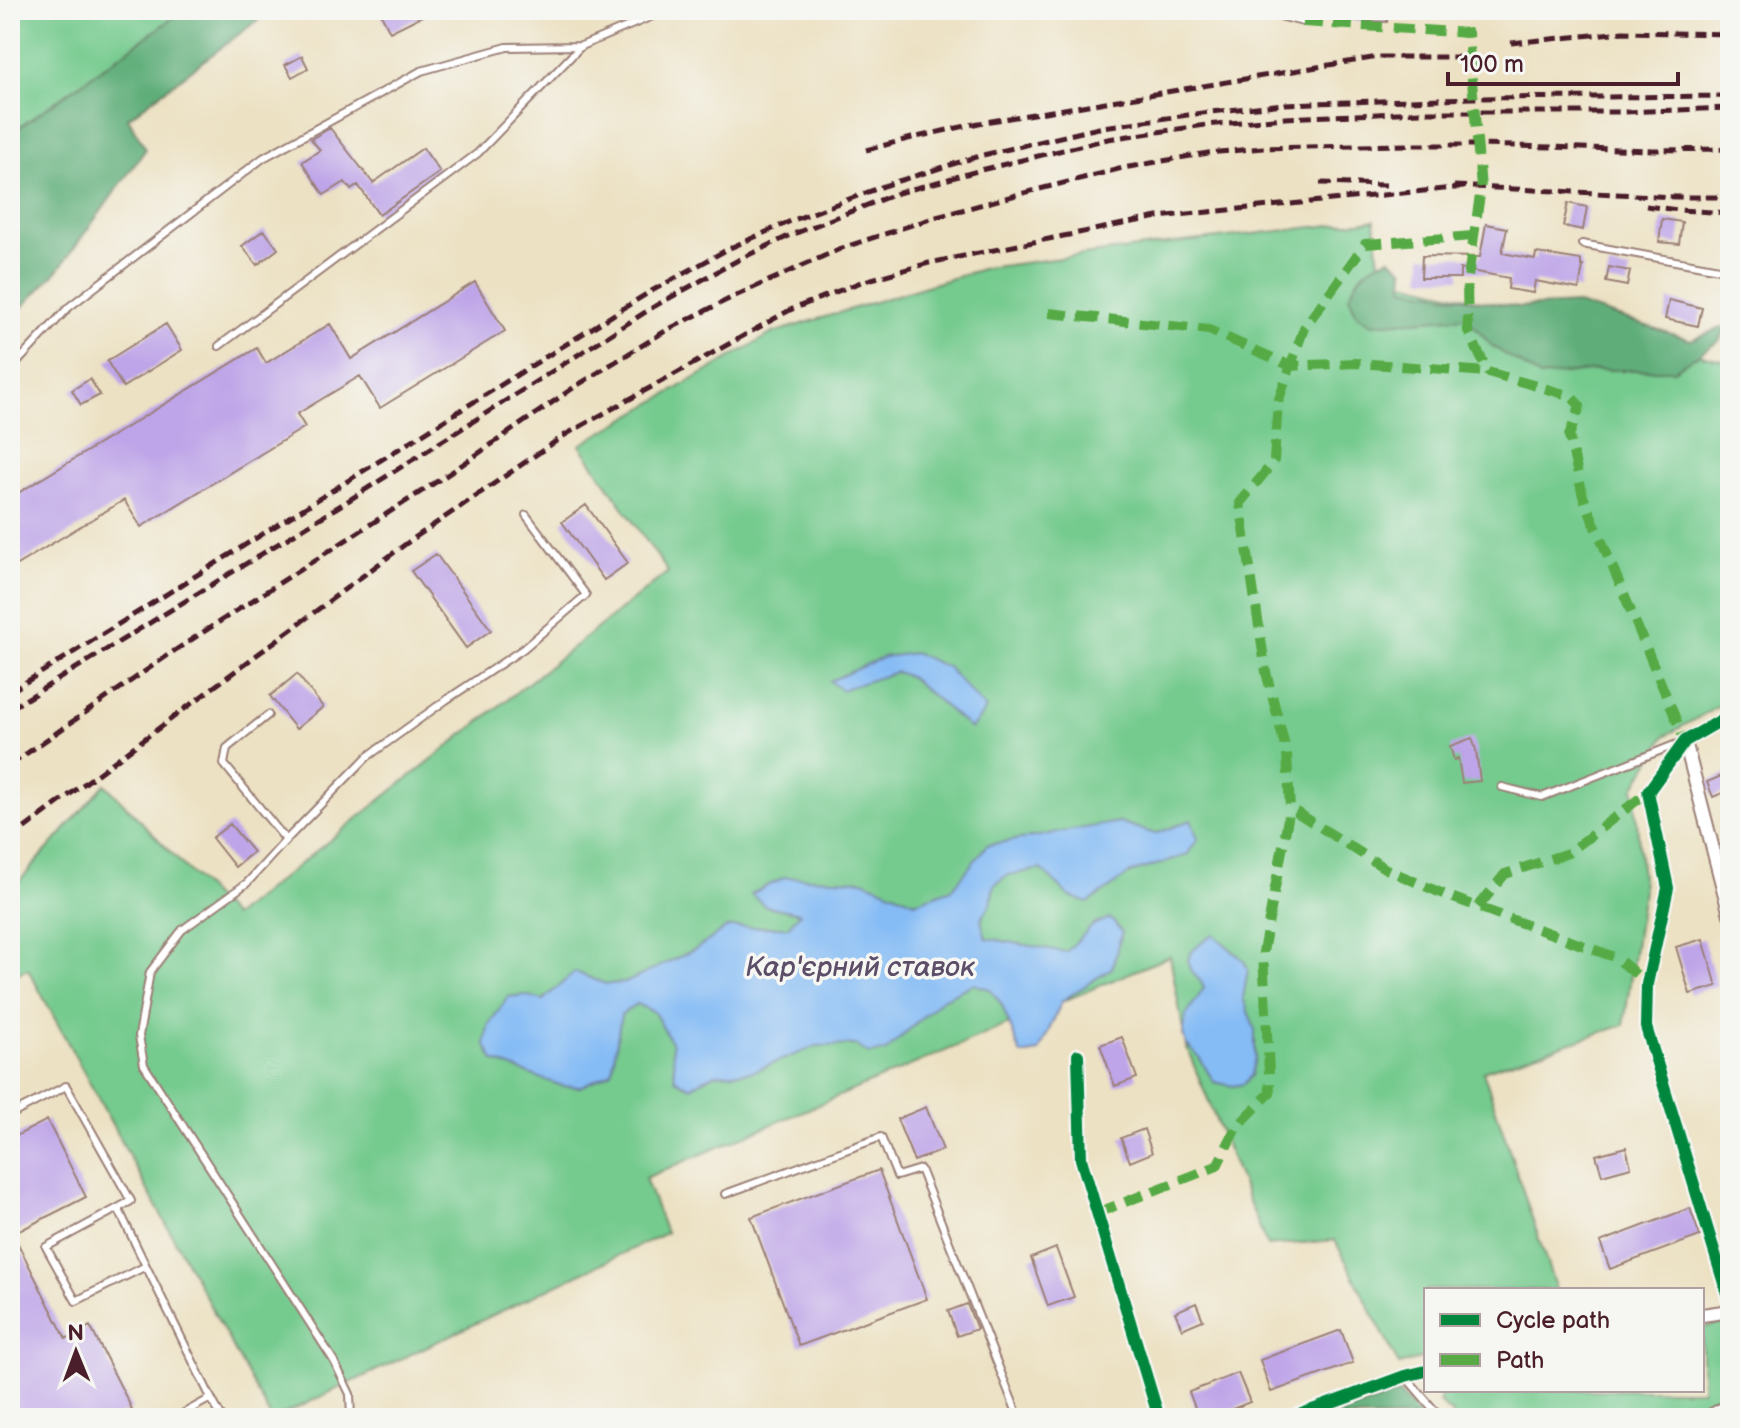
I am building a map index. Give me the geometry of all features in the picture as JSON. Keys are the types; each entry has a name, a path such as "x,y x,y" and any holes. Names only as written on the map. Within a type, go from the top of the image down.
{"street":[{"path":"1730,715 1685,741 1648,792 1668,888 1647,984 1646,1027 1730,1303"},
{"path":"1685,741 1730,915"},
{"path":"1078,1055 1081,1159 1159,1418"},
{"path":"1704,1315 1730,1311"},
{"path":"1291,1418 1424,1371"}],"lane":[{"path":"10,370 69,307 263,158 421,71 507,47 581,46 667,10"},
{"path":"1257,10 1303,22 1326,10"},
{"path":"219,346 478,153 581,46"},
{"path":"1582,244 1730,271"},
{"path":"351,1418 350,1394 334,1361 144,1065 139,1036 150,972 182,930 247,883 367,757 523,649 586,595 526,515"},
{"path":"268,715 227,748 224,764 286,840"},
{"path":"1502,787 1542,797 1685,741"},
{"path":"10,1115 66,1086 131,1201 46,1247 76,1301 146,1266"},
{"path":"725,1194 881,1137 897,1176 920,1169 1019,1418"},
{"path":"118,1208 222,1418"},
{"path":"1405,1376 1441,1418"},
{"path":"175,1418 211,1398"},
{"path":"1700,1418 1730,1402"}],"green space":[{"path":"10,10 184,10 10,134"},
{"path":"184,10 271,10 128,118 146,149 58,270 10,320 10,134"},
{"path":"1375,220 1380,276 1730,362 1730,700 1665,736 1634,788 1643,890 1624,1025 1483,1071 1555,1288 1424,1288 1424,1358 1399,1365 1335,1240 1267,1246 1186,1046 1170,956 645,1178 666,1233 271,1418 28,969 10,976 10,892 105,784 233,917 668,572 580,445 773,333 985,268"},
{"path":"1390,258 1404,270 1403,288 1519,307 1578,304 1691,340 1728,325 1719,341 1674,370 1597,370 1540,377 1491,345 1466,317 1372,324 1357,315 1349,297 1356,282 1369,268"},
{"path":"1730,1322 1730,1389 1676,1418 1456,1418 1439,1402 1443,1392 1704,1392 1704,1328"},
{"path":"1400,1393 1420,1418 1328,1418"}],"water":[{"path":"915,653 947,667 986,709 971,729 910,677 896,672 841,690 830,681 883,657"},
{"name":"Кар'єрний ставок","path":"1191,820 1198,839 1187,855 1131,873 1088,903 1069,896 1041,869 1008,875 994,885 991,903 981,920 986,938 1066,952 1093,925 1110,918 1122,932 1112,968 1062,1001 1039,1052 1021,1055 1002,1005 990,989 973,984 942,999 886,1051 869,1054 855,1045 817,1046 751,1072 714,1074 691,1087 675,1079 672,1044 654,1012 636,1004 621,1015 612,1072 580,1087 562,1086 494,1061 485,1044 488,1026 508,997 525,995 543,1000 575,972 606,984 625,983 696,949 728,927 788,927 800,913 765,906 751,894 785,877 863,880 915,902 952,889 987,845 1119,822 1155,834"},
{"path":"1213,934 1243,960 1248,969 1243,998 1255,1030 1255,1058 1251,1076 1243,1084 1233,1086 1214,1082 1199,1057 1186,1044 1183,1035 1186,1015 1204,988 1192,972 1188,960 1194,950"}],"building":[{"path":"379,10 434,10 390,32"},
{"path":"1347,10 1388,10 1387,22 1347,20"},
{"path":"302,56 308,68 292,77 285,65"},
{"path":"330,128 373,183 423,148 440,172 379,215 358,185 351,190 345,182 324,195 302,162 320,150 311,139"},
{"path":"1568,203 1587,207 1583,230 1563,226"},
{"path":"1662,219 1682,222 1679,244 1659,242"},
{"path":"1486,224 1507,228 1502,253 1535,259 1536,253 1581,260 1583,266 1579,289 1535,281 1533,293 1508,289 1509,278 1460,269 1460,278 1421,278 1422,256 1480,257"},
{"path":"264,230 278,249 257,265 242,246"},
{"path":"1609,267 1630,271 1627,286 1606,282"},
{"path":"475,282 505,331 380,408 360,376 297,414 305,427 141,527 124,500 10,569 10,498 257,348 266,363 330,324 351,359"},
{"path":"1669,300 1702,308 1698,326 1665,319"},
{"path":"166,324 182,350 123,387 107,361"},
{"path":"90,379 100,395 81,405 72,390"},
{"path":"586,505 628,563 604,580 562,522"},
{"path":"436,554 491,630 466,648 411,571"},
{"path":"297,674 323,707 296,729 270,696"},
{"path":"1472,738 1480,781 1462,783 1458,758 1454,760 1450,746"},
{"path":"1726,774 1730,790 1713,797 1707,782"},
{"path":"230,824 253,852 235,867 212,838"},
{"path":"1703,939 1717,986 1690,994 1676,947"},
{"path":"1122,1037 1137,1078 1115,1086 1100,1045"},
{"path":"926,1107 943,1150 914,1161 897,1119"},
{"path":"47,1120 86,1197 13,1234 66,1339 90,1326 132,1409 113,1418 10,1418 10,1139"},
{"path":"1144,1129 1152,1153 1130,1162 1121,1138"},
{"path":"1626,1147 1631,1167 1602,1175 1596,1155"},
{"path":"879,1170 927,1299 799,1346 751,1217"},
{"path":"1690,1208 1700,1236 1610,1269 1600,1242"},
{"path":"1056,1248 1074,1297 1048,1306 1031,1258"},
{"path":"1196,1303 1203,1320 1182,1329 1175,1312"},
{"path":"967,1304 977,1329 957,1336 948,1311"},
{"path":"1341,1330 1353,1363 1271,1392 1260,1360"},
{"path":"1238,1373 1250,1402 1210,1418 1199,1418 1189,1392"}],"railway":[{"path":"1511,43 1623,32 1730,34"},
{"path":"866,150 979,123 1378,57 1459,57"},
{"path":"10,692 648,293 730,248 892,183 979,156 1103,127 1284,104 1473,98 1730,96"},
{"path":"10,709 346,502 655,306 791,235 898,193 1108,139 1206,125 1421,112 1624,112 1730,108"},
{"path":"10,765 174,651 453,471 576,386 667,330 842,248 1016,195 1123,168 1208,153 1263,148 1406,145 1730,149"},
{"path":"1320,183 1386,185"},
{"path":"1454,186 1730,197"},
{"path":"10,839 407,543 565,435 790,310 861,282 929,263 1158,217 1464,187"},
{"path":"1646,206 1730,213"}],"marked path":[{"path":"1303,22 1468,33 1481,188 1467,284 1468,331 1488,372 1571,396 1580,406 1569,436 1583,496 1685,741"},
{"path":"1473,236 1365,244 1304,328 1278,402 1274,461 1240,503 1266,672 1287,754 1290,808 1386,869 1448,896 1617,958 1647,984"},
{"path":"1049,313 1209,330 1291,366 1356,363 1488,372"},
{"path":"1478,907 1505,874 1568,853 1648,792"},
{"path":"1097,1213 1217,1166 1236,1128 1270,1093 1263,952 1290,808"}],"cycle path":[{"path":"1730,715 1685,741 1648,792 1668,888 1647,984 1646,1027 1730,1303"},
{"path":"1078,1055 1081,1159 1159,1418"},
{"path":"1291,1418 1424,1371"}]}
